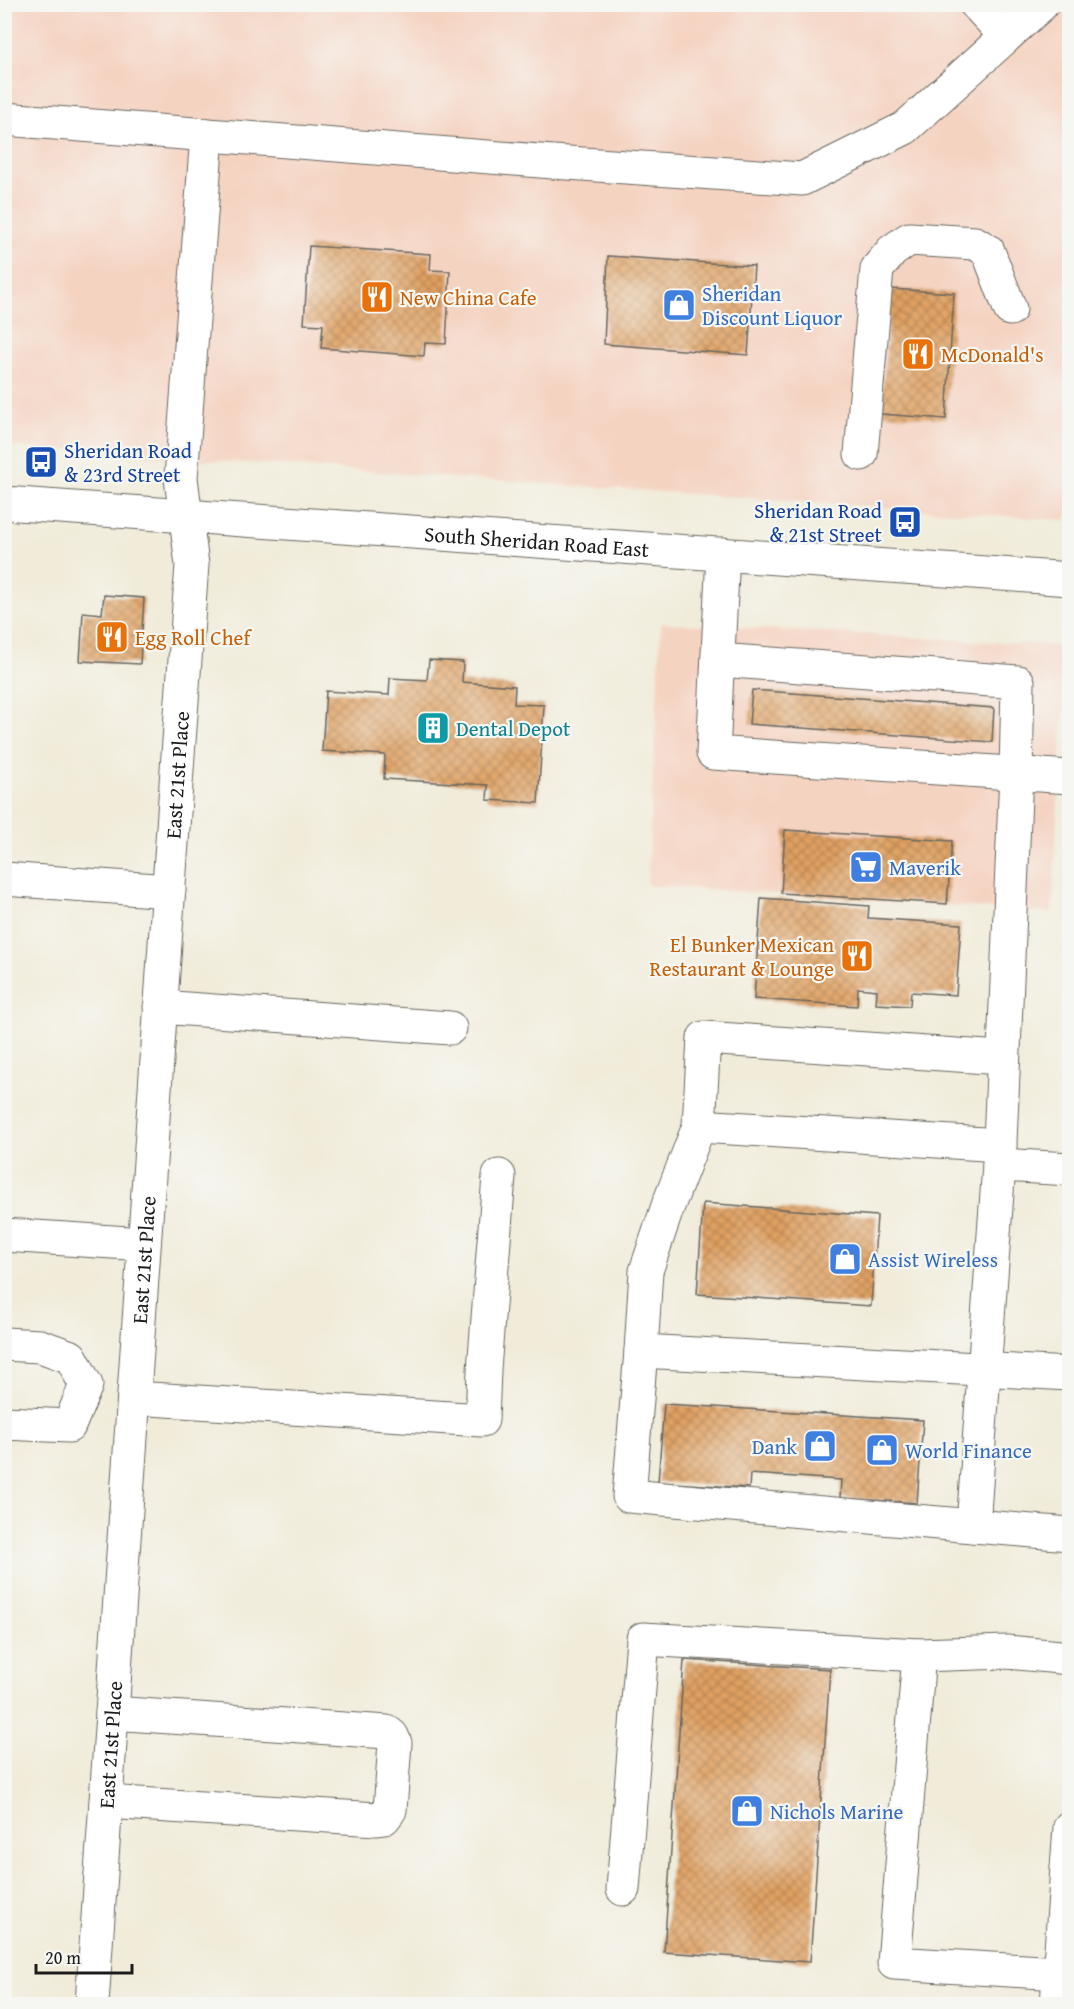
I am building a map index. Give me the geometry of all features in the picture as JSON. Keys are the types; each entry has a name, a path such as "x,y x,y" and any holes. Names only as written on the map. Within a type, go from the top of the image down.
{"street":[{"path":"976,4 1006,36"},
{"path":"4,119 542,161 802,178 906,128 1042,4"},
{"name":"East 21st Place","path":"92,2004 192,574 181,478 207,135"},
{"path":"861,454 877,269 892,251 909,239 975,243 988,251 1010,309"},
{"name":"South Sheridan Road East","path":"4,503 1070,579"},
{"path":"723,554 713,753 1070,777"},
{"path":"718,660 1018,682 999,1155 974,1526"},
{"path":"4,879 169,891"},
{"path":"160,1007 450,1028"},
{"path":"1002,1058 704,1038 699,1126 646,1270 629,1496 1070,1534"},
{"path":"699,1126 999,1155 1070,1169"},
{"path":"86,1385 134,1393 482,1420 499,1176"},
{"path":"4,1235 144,1244"},
{"path":"4,1344 40,1346 71,1356 86,1385 69,1426 4,1422"},
{"path":"641,1351 1070,1374"},
{"path":"623,1889 643,1639 919,1655 1007,1652 1070,1658"},
{"path":"919,1655 894,1963 1062,1966 1070,1827"},
{"path":"106,1802 384,1818 390,1810 395,1743 387,1732 112,1713"}],"shaded area":[{"path":"4,5 1069,5 1070,508 1065,520 5,446"},
{"path":"661,623 1067,646 1052,913 647,885"}],"building":[{"name":"New China Cafe","path":"309,246 431,254 430,270 450,271 446,344 425,343 424,356 321,348 323,325 304,324"},
{"name":"Sheridan Discount Liquor","path":"608,256 754,266 748,355 604,344"},
{"name":"McDonald's","path":"891,289 954,293 946,419 881,414"},
{"name":"Egg Roll Chef","path":"104,595 144,598 140,664 80,661 83,612 102,614"},
{"name":"Dental Depot","path":"429,660 463,662 462,682 515,686 514,704 544,705 538,803 487,800 488,785 384,779 385,755 322,751 326,691 389,695 390,678 427,680"},
{"path":"752,690 994,708 992,742 749,724"},
{"name":"Maverik","path":"785,830 952,841 947,904 781,893"},
{"name":"El Bunker Mexican Restaurant & Lounge","path":"761,898 869,906 868,918 961,924 956,995 911,992 910,1006 876,1004 877,990 858,988 857,1006 754,999"},
{"path":"703,1203 877,1216 871,1306 697,1294"},
{"path":"664,1404 923,1420 917,1503 840,1498 841,1480 750,1474 749,1488 658,1482"},
{"name":"Nichols Marine","path":"684,1660 830,1669 810,1962 664,1952"}],"place":[{"name":"New China Cafe","path":"377,297"},
{"name":"Sheridan Discount Liquor","path":"679,305"},
{"name":"McDonald's","path":"918,354"},
{"name":"Sheridan Road & 23rd Street","path":"41,462"},
{"name":"Sheridan Road & 21st Street","path":"905,522"},
{"name":"Egg Roll Chef","path":"112,637"},
{"name":"Dental Depot","path":"433,728"},
{"name":"Maverik","path":"866,867"},
{"name":"El Bunker Mexican Restaurant & Lounge","path":"857,956"},
{"name":"Assist Wireless","path":"845,1259"},
{"name":"Dank","path":"820,1446"},
{"name":"World Finance","path":"882,1450"},
{"name":"Nichols Marine","path":"747,1811"}]}
